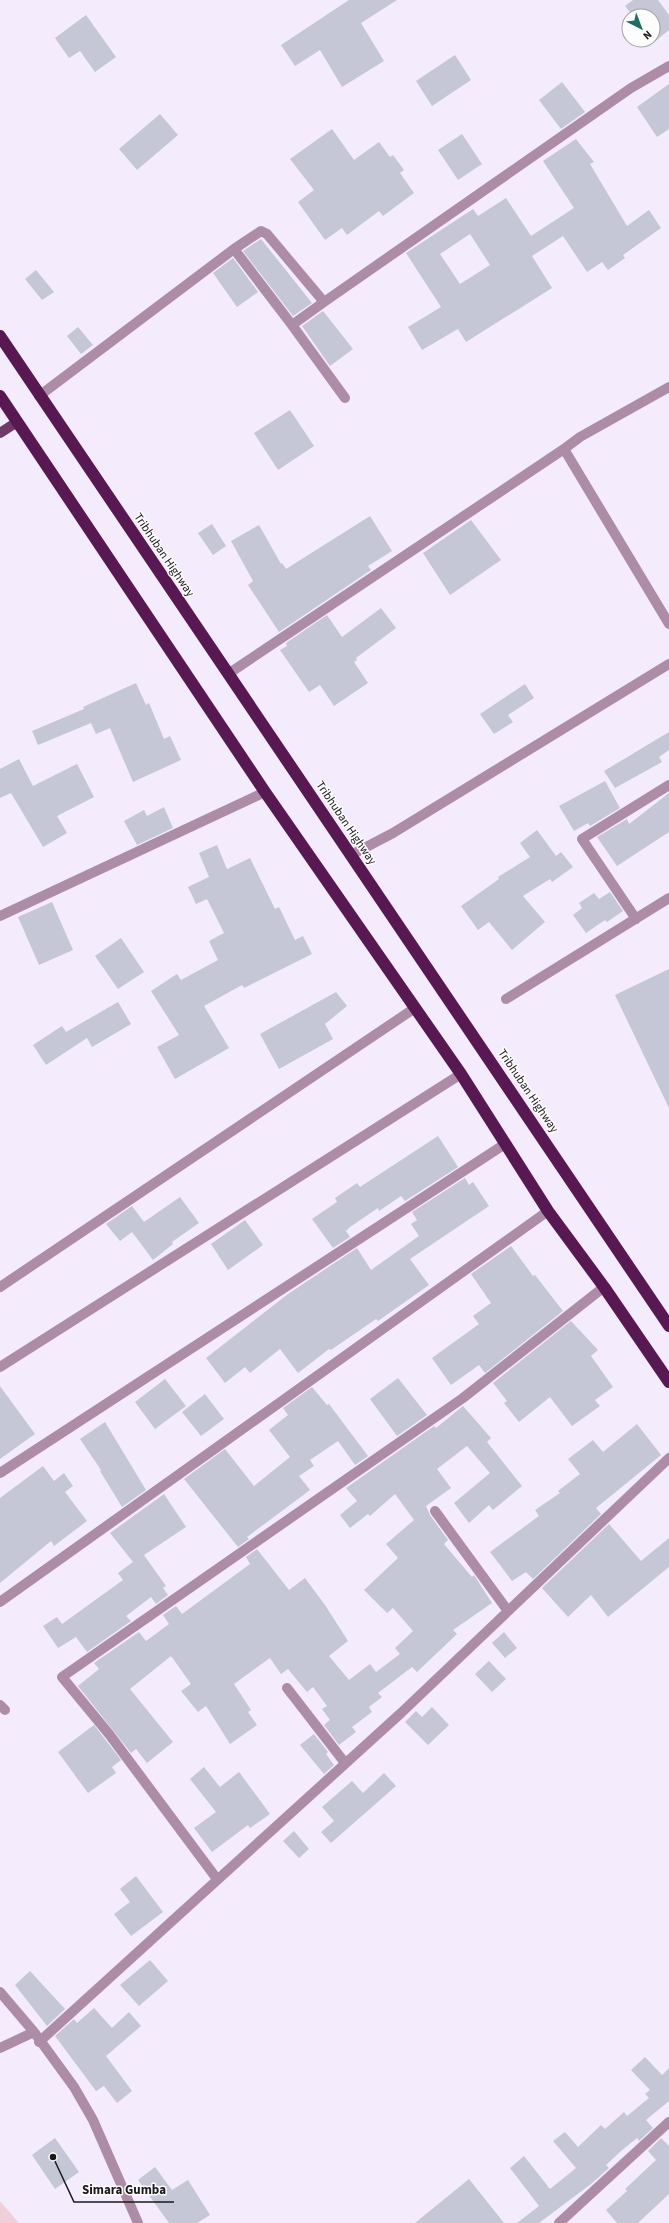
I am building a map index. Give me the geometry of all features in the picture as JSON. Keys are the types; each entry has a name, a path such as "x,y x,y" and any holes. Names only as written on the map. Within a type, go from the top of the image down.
{"highway":[{"name":"Tribhuban Highway","path":"0,336 39,396 669,1326"},
{"path":"0,396 265,792 461,1074 548,1211 604,1287 669,1382"}],"main road":[{"path":"0,433 17,422"}],"street":[{"path":"292,325 631,88 669,66"},
{"path":"39,396 234,249 262,231 267,234 324,302"},
{"path":"234,249 345,398"},
{"path":"228,674 580,437 669,387"},
{"path":"564,449 669,624"},
{"path":"351,855 393,834 669,664"},
{"path":"636,919 582,839 669,785"},
{"path":"0,916 265,792"},
{"path":"506,999 669,898"},
{"path":"0,1287 415,1008"},
{"path":"0,1367 461,1074"},
{"path":"0,1473 505,1144"},
{"path":"0,1602 548,1211"},
{"path":"217,1879 114,1740 62,1677 463,1398 604,1287"},
{"path":"39,2042 345,1763 669,1458"},
{"path":"435,1510 508,1611"},
{"path":"287,1688 345,1763"},
{"path":"0,1992 34,2032 39,2042 74,2087 93,2120 138,2223"},
{"path":"0,2048 34,2032"},
{"path":"559,2223 669,2122"}],"shaded area":[{"path":"0,2201 19,2223 0,2223"}],"building":[{"path":"349,0 397,0 361,23 384,61 342,87 320,50 295,66 281,45"},
{"path":"633,0 658,0 669,15 669,30 661,36 661,8 627,8 625,6"},
{"path":"86,15 116,57 95,72 80,51 69,58 55,38"},
{"path":"455,55 471,80 432,106 416,81"},
{"path":"562,82 585,112 561,129 539,100"},
{"path":"669,84 669,129 657,137 637,107"},
{"path":"160,114 178,135 137,170 119,149"},
{"path":"332,129 354,160 379,142 390,157 393,155 404,170 400,173 414,193 383,216 379,211 347,235 342,228 325,240 298,202 314,190 290,159"},
{"path":"462,134 482,164 458,180 438,150"},
{"path":"576,139 594,162 590,164 627,226 649,210 661,228 623,255 625,258 608,270 602,262 587,272 563,236 532,256 552,288 466,342 458,329 422,350 408,327 441,307 406,253 473,209 478,216 506,198 531,236 574,208 543,161","holes":["470,234 490,265 460,284 440,254"]},
{"path":"261,239 312,303 293,316 243,251"},
{"path":"233,258 258,292 237,307 213,273"},
{"path":"36,270 54,292 42,300 25,279"},
{"path":"323,311 353,349 330,366 302,326"},
{"path":"78,327 93,345 81,354 67,336"},
{"path":"290,410 314,446 278,470 254,433"},
{"path":"370,516 392,551 368,566 371,570 279,632 248,585 253,581 231,541 259,525 281,564 282,563 286,569"},
{"path":"471,520 501,560 450,595 423,553"},
{"path":"212,524 226,546 213,555 198,533"},
{"path":"381,608 396,628 356,658 357,660 354,662 368,683 334,706 320,685 309,692 280,650 287,646 286,643 327,615 342,637"},
{"path":"136,683 146,705 149,703 164,739 170,736 181,760 133,782 110,728 96,734 91,723 38,745 32,731 84,709 83,707"},
{"path":"525,684 534,698 508,715 513,722 494,734 480,714"},
{"path":"669,732 669,750 659,757 662,762 615,788 604,771"},
{"path":"19,759 33,786 77,764 94,797 57,816 67,833 43,847 11,793 0,798 0,769"},
{"path":"605,781 620,808 590,826 588,823 574,831 559,806"},
{"path":"669,793 669,832 617,866 597,837 627,819 629,824"},
{"path":"164,807 173,828 137,845 124,821 144,810 147,816"},
{"path":"537,830 556,856 561,852 573,867 552,882 550,879 523,896 545,922 512,950 489,922 478,930 461,906 499,879 498,877 530,857 520,843"},
{"path":"217,845 227,869 250,858 275,909 279,907 295,940 303,936 312,954 244,988 242,985 204,1006 229,1048 175,1079 157,1047 179,1035 151,991 177,974 181,980 218,960 209,941 224,933 207,899 196,904 188,887 209,877 199,853"},
{"path":"610,892 623,911 607,922 605,920 586,933 573,915 582,908 579,903 594,893 599,899"},
{"path":"52,902 73,950 39,965 18,917"},
{"path":"121,938 144,972 118,989 95,956"},
{"path":"669,969 669,1108 615,995"},
{"path":"336,992 347,1006 325,1024 333,1039 279,1069 260,1034"},
{"path":"118,1002 131,1024 92,1047 87,1038 46,1065 33,1045 62,1026 66,1032"},
{"path":"438,1136 458,1167 405,1201 401,1196 379,1211 378,1208 350,1227 346,1231 350,1237 333,1248 312,1219 337,1202 335,1198 357,1183 360,1187"},
{"path":"465,1178 469,1185 473,1182 489,1206 410,1259 429,1285 378,1321 376,1319 331,1350 329,1349 298,1373 280,1349 250,1373 245,1367 225,1383 206,1358 288,1294 357,1248 371,1270 419,1236 411,1224 417,1220 412,1212"},
{"path":"180,1197 199,1223 172,1242 173,1244 153,1260 132,1232 120,1241 106,1224 132,1206 144,1222"},
{"path":"245,1220 263,1245 228,1270 211,1244"},
{"path":"511,1246 533,1276 535,1275 563,1311 485,1373 479,1365 451,1385 432,1358 479,1324 473,1316 491,1303 471,1274"},
{"path":"571,1321 598,1350 591,1356 613,1387 595,1400 600,1406 572,1426 550,1397 519,1422 504,1403 507,1401 493,1383"},
{"path":"398,1378 427,1415 397,1436 370,1399"},
{"path":"165,1379 186,1406 155,1429 135,1402"},
{"path":"0,1386 35,1434 0,1459"},
{"path":"312,1387 327,1405 329,1404 368,1456 355,1465 338,1441 310,1460 314,1466 299,1476 310,1490 247,1537 249,1539 238,1547 184,1479 225,1449 254,1486 290,1457 269,1430 288,1415 283,1408"},
{"path":"205,1394 224,1419 201,1436 182,1412"},
{"path":"463,1406 491,1438 487,1442 522,1486 493,1510 489,1505 469,1523 454,1503 490,1473 467,1446 437,1469 451,1488 426,1506 430,1515 448,1540 444,1544 472,1577 474,1575 492,1603 453,1630 457,1634 417,1672 412,1667 378,1693 382,1697 369,1707 372,1712 352,1727 356,1732 339,1745 324,1725 330,1720 322,1709 327,1706 313,1687 307,1692 288,1669 281,1674 270,1658 234,1684 251,1710 248,1712 257,1725 230,1744 206,1706 198,1712 181,1691 191,1684 171,1656 130,1689 173,1742 147,1763 136,1749 131,1753 78,1686 99,1669 94,1663 139,1632 146,1641 169,1624 163,1615 176,1606 182,1614 250,1564 246,1557 257,1549 289,1590 305,1578 325,1605 348,1641 329,1656 349,1680 370,1664 376,1672 400,1654 395,1648 413,1631 393,1608 387,1613 364,1590 398,1558 386,1544 414,1520 395,1494 370,1516 368,1514 350,1528 340,1515 357,1501 346,1488 434,1426 436,1428"},
{"path":"105,1422 146,1490 122,1507 100,1471 101,1470 80,1439"},
{"path":"637,1424 661,1455 596,1508 601,1514 533,1579 526,1572 512,1581 490,1552 539,1516 535,1510 560,1493 558,1491 580,1474 568,1459 593,1440 603,1452"},
{"path":"43,1466 54,1481 64,1473 73,1486 65,1492 87,1521 54,1546 51,1541 0,1583 0,1498"},
{"path":"164,1494 186,1527 144,1555 166,1586 163,1588 168,1595 156,1604 151,1597 126,1616 131,1621 87,1652 76,1637 58,1648 43,1626 57,1617 62,1624 123,1580 118,1573 133,1562 110,1533"},
{"path":"609,1524 641,1561 669,1538 669,1567 608,1617 591,1595 568,1617 542,1588"},
{"path":"504,1632 517,1648 505,1658 492,1643"},
{"path":"489,1661 506,1679 492,1692 475,1674"},
{"path":"432,1707 449,1725 428,1745 405,1722 416,1711 422,1717"},
{"path":"94,1725 121,1760 112,1767 116,1773 88,1793 58,1752"},
{"path":"314,1734 328,1752 326,1754 334,1765 324,1774 300,1745"},
{"path":"204,1767 220,1787 239,1772 270,1814 250,1828 248,1825 212,1852 194,1828 216,1812 190,1779"},
{"path":"384,1773 396,1786 331,1843 321,1832 334,1821 322,1807 352,1781 363,1793"},
{"path":"294,1831 309,1849 299,1858 283,1841"},
{"path":"136,1876 163,1912 131,1936 114,1914 130,1902 120,1889"},
{"path":"150,1960 168,1981 139,2006 120,1985"},
{"path":"30,1971 65,2009 47,2026 15,1985"},
{"path":"94,2008 112,2028 129,2012 141,2026 106,2056 132,2091 117,2103 104,2086 96,2091 55,2036 74,2019 77,2023"},
{"path":"645,2057 662,2075 669,2068 669,2101 646,2120 653,2128 639,2141 637,2138 621,2151 606,2165 609,2168 591,2184 539,2223 517,2223 539,2206 510,2168 524,2156 550,2189 576,2168 553,2141 565,2132 578,2147 601,2125 605,2129 624,2112 627,2116 649,2098 645,2094 650,2090 631,2070"},
{"path":"55,2138 79,2172 55,2189 32,2155"},
{"path":"661,2138 669,2146 669,2194 638,2223 617,2223 606,2210 627,2191 625,2189 656,2160 648,2151"},
{"path":"155,2167 172,2190 188,2180 210,2215 197,2223 169,2223 138,2180"},
{"path":"469,2179 504,2223 415,2223"}],"place":[{"name":"Simara Gumba","path":"53,2157"}]}
